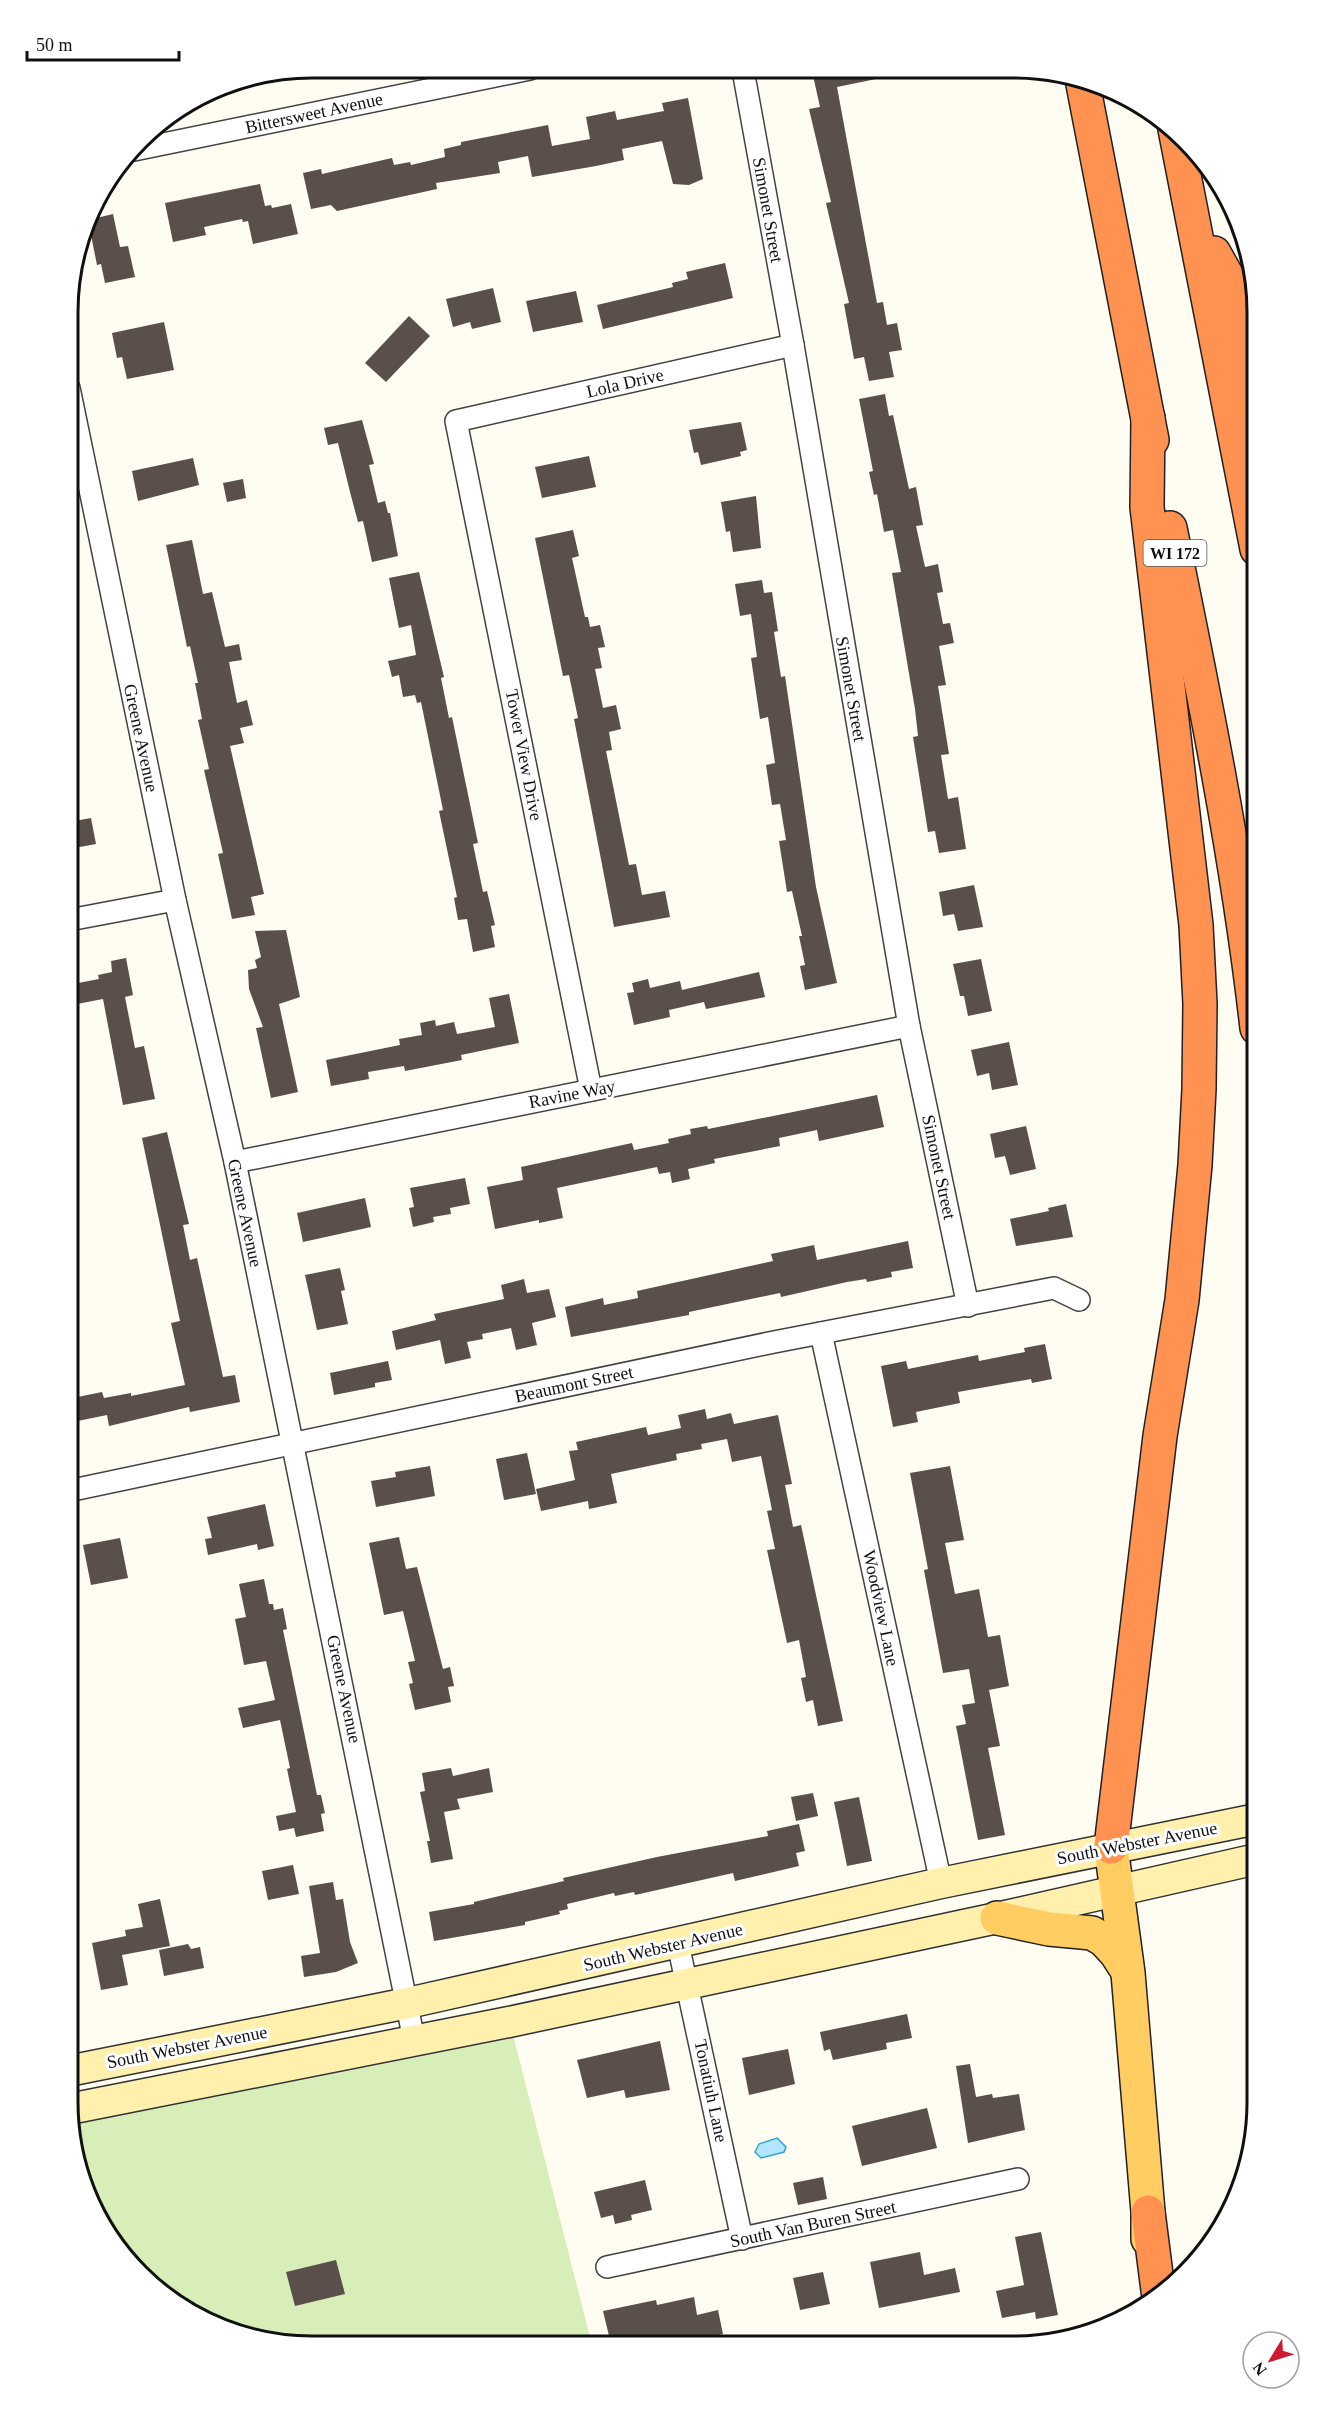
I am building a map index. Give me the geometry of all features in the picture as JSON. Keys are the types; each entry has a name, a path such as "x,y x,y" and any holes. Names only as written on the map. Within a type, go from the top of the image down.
{"highway":[{"name":"WI 172","path":"1084,89 1211,732 1247,945"},
{"path":"1178,146 1247,497"},
{"path":"1193,215 1228,278 1247,366"},
{"path":"1111,1848 1160,1436 1182,1300 1195,1165 1198,1089 1200,1004 1196,925 1147,507 1148,418"},
{"path":"1148,2212 1158,2287"}],"main road":[{"name":"South Webster Avenue","path":"78,2069 408,2003 941,1883 1247,1821"},
{"path":"1111,1848 1128,1973 1148,2212 1147,2294"},
{"name":"South Webster Avenue","path":"78,2107 688,1984 997,1918 1247,1861"},
{"path":"997,1918 1049,1929 1092,1933 1104,1940 1116,1953 1128,1973"}],"street":[{"name":"Bittersweet Avenue","path":"144,148 486,78"},
{"name":"Simonet Street","path":"743,78 793,345 909,1026 968,1306"},
{"name":"Lola Drive","path":"456,421 793,345"},
{"name":"Tower View Drive","path":"456,421 591,1090"},
{"name":"Greene Avenue","path":"78,431 175,900 235,1162 414,2040"},
{"path":"78,918 175,900"},
{"name":"Ravine Way","path":"235,1162 909,1026"},
{"name":"Beaumont Street","path":"78,1489 821,1333 1054,1288 1079,1300"},
{"name":"Woodview Lane","path":"821,1333 941,1883"},
{"name":"Tonatiuh Lane","path":"678,1944 742,2239"},
{"name":"South Van Buren Street","path":"607,2267 1018,2180"}],"green space":[{"path":"512,2031 590,2336 312,2336 266,2332 237,2324 208,2312 169,2288 146,2268 117,2232 102,2206 90,2177 82,2148 78,2107"}],"water":[{"path":"777,2138 786,2147 784,2152 761,2158 755,2152 759,2144"}],"building":[{"path":"814,78 881,78 837,87 877,303 883,302 887,325 897,323 902,350 889,352 894,377 869,381 864,357 854,359 844,304 849,303 826,203 831,202 809,109 820,107"},
{"path":"688,98 703,179 689,185 673,184 662,141 622,149 624,160 596,166 532,177 528,156 498,162 500,173 436,183 437,189 337,211 331,205 311,209 303,173 321,169 322,174 392,158 394,165 410,162 411,165 445,157 444,149 461,145 461,142 548,125 552,146 590,139 586,117 615,111 617,120 664,111 662,103"},
{"path":"260,184 265,206 271,205 272,208 291,204 298,234 253,244 248,221 243,222 242,219 204,227 206,235 173,242 165,203"},
{"path":"113,214 120,247 128,246 135,277 105,283 101,264 97,265 91,235 98,218"},
{"path":"725,263 733,298 603,329 597,305 673,287 672,283 688,279 686,272"},
{"path":"493,288 501,322 472,329 470,322 453,327 446,299"},
{"path":"576,291 583,322 533,332 526,301"},
{"path":"409,316 430,336 386,382 365,363"},
{"path":"164,322 174,370 127,379 122,357 117,358 112,333"},
{"path":"885,394 889,416 893,415 909,489 916,487 923,525 916,526 925,567 938,564 943,592 937,593 943,624 950,623 954,643 939,646 946,685 938,686 949,754 941,755 948,799 958,797 966,849 939,853 935,831 928,832 913,737 918,736 915,709 892,573 901,572 893,530 884,532 877,494 874,495 869,472 873,471 859,399"},
{"path":"362,420 374,464 369,465 378,503 385,501 388,513 390,513 398,556 372,562 363,521 358,522 338,443 328,445 324,428"},
{"path":"741,422 747,450 740,452 741,456 701,465 698,452 694,453 689,430"},
{"path":"589,456 596,487 542,498 535,467"},
{"path":"193,458 199,485 138,501 132,471"},
{"path":"243,479 246,498 227,502 223,483"},
{"path":"756,496 761,548 733,552 730,531 726,532 721,502"},
{"path":"573,530 579,556 572,558 585,617 588,617 590,627 600,625 605,647 598,648 602,668 595,669 603,708 616,705 621,729 609,732 612,750 606,751 629,865 636,864 642,895 665,891 670,917 614,927 574,719 578,718 569,675 563,676 535,538"},
{"path":"192,540 203,594 212,592 225,647 239,644 242,660 229,662 237,703 247,700 253,725 240,728 244,743 230,746 264,894 251,897 255,915 232,919 218,854 223,853 204,770 209,769 198,720 202,719 195,683 198,683 190,646 187,647 166,545"},
{"path":"419,572 444,677 441,678 449,718 452,717 478,843 473,844 483,892 487,891 495,925 491,926 495,947 473,952 467,919 458,920 454,898 457,897 439,811 443,810 421,702 417,703 415,695 403,697 399,675 392,677 388,661 416,655 411,625 399,628 389,578"},
{"path":"762,580 764,593 772,592 778,631 774,632 781,677 785,676 816,887 837,983 805,990 800,966 805,965 799,936 802,936 792,891 787,892 779,841 786,840 780,804 772,805 766,765 775,763 768,717 760,719 751,658 757,657 751,614 740,616 735,584"},
{"path":"91,818 96,844 78,847 78,820"},
{"path":"974,885 983,927 958,931 954,914 943,916 939,892"},
{"path":"286,930 300,997 279,1004 298,1092 271,1098 256,1028 263,1027 249,989 248,970 257,968 255,960 261,957 255,931"},
{"path":"126,958 133,995 125,997 135,1048 144,1046 155,1099 123,1105 103,999 78,1004 78,983 99,979 98,975 112,972 111,961"},
{"path":"981,959 992,1011 968,1016 964,996 960,996 953,964"},
{"path":"759,972 765,997 706,1009 704,1002 669,1010 670,1017 634,1025 627,993 634,992 632,983 648,979 650,988 680,981 682,990"},
{"path":"509,994 519,1043 461,1055 462,1060 405,1071 404,1066 368,1072 369,1079 331,1086 326,1060 400,1045 399,1039 422,1035 420,1023 435,1020 436,1026 454,1022 457,1034 495,1027 489,998"},
{"path":"1009,1042 1018,1085 992,1090 989,1073 977,1076 971,1050"},
{"path":"877,1095 884,1127 819,1141 817,1130 779,1138 780,1146 714,1159 715,1163 688,1169 690,1179 672,1183 670,1172 659,1174 657,1167 557,1188 563,1218 539,1223 539,1220 495,1229 487,1187 523,1180 521,1167 632,1143 634,1150 669,1143 668,1139 691,1134 690,1129 707,1126 708,1129"},
{"path":"1026,1126 1036,1169 1010,1175 1005,1156 995,1158 990,1134"},
{"path":"167,1132 189,1224 183,1225 190,1260 197,1258 223,1377 235,1375 240,1402 190,1412 189,1407 109,1426 107,1415 78,1421 78,1397 102,1392 104,1398 131,1393 131,1396 185,1385 171,1323 180,1321 142,1138"},
{"path":"465,1178 470,1204 450,1208 451,1214 433,1217 434,1222 413,1227 409,1208 414,1207 410,1188"},
{"path":"365,1198 371,1227 303,1242 297,1213"},
{"path":"1066,1204 1073,1237 1016,1246 1010,1219 1049,1211 1048,1208"},
{"path":"908,1241 913,1268 891,1272 892,1277 867,1282 866,1279 847,1282 781,1297 780,1293 689,1312 689,1315 571,1337 565,1307 603,1298 604,1305 638,1298 637,1291 773,1261 771,1254 814,1245 817,1260"},
{"path":"340,1268 345,1290 341,1291 348,1324 317,1330 305,1275"},
{"path":"524,1279 527,1293 549,1289 556,1317 532,1323 537,1345 516,1350 511,1328 482,1334 483,1339 467,1342 471,1358 445,1364 440,1340 396,1350 392,1331 436,1320 434,1314 504,1299 501,1285"},
{"path":"1045,1344 1052,1379 1032,1383 1031,1379 958,1392 960,1403 916,1412 918,1422 893,1427 881,1366 906,1361 908,1369 978,1355 979,1361 1025,1352 1024,1348"},
{"path":"388,1361 392,1380 375,1383 375,1387 334,1395 330,1373"},
{"path":"705,1409 707,1419 731,1413 734,1424 778,1415 792,1484 785,1485 793,1527 801,1525 843,1721 818,1726 813,1700 806,1702 801,1678 806,1677 799,1640 787,1643 767,1550 775,1549 767,1511 772,1510 761,1456 732,1462 727,1439 701,1444 702,1449 676,1454 677,1460 611,1474 617,1503 589,1509 588,1501 541,1511 536,1489 575,1480 569,1451 578,1450 576,1442 646,1427 648,1435 681,1428 678,1415"},
{"path":"527,1453 536,1494 504,1500 496,1459"},
{"path":"430,1466 435,1496 376,1507 371,1481 396,1477 395,1472"},
{"path":"950,1466 964,1540 945,1543 955,1594 979,1589 988,1637 1000,1635 1009,1686 989,1690 1000,1746 988,1748 1005,1835 978,1840 956,1726 966,1724 962,1705 975,1703 969,1669 943,1673 924,1570 928,1569 910,1473"},
{"path":"265,1504 274,1546 258,1550 257,1544 208,1555 205,1539 212,1538 207,1517"},
{"path":"399,1537 406,1569 417,1567 443,1669 450,1667 454,1686 448,1687 451,1702 415,1710 409,1684 413,1683 408,1662 415,1661 403,1611 384,1615 369,1543"},
{"path":"120,1538 128,1578 91,1585 83,1545"},
{"path":"264,1579 269,1604 273,1604 274,1610 283,1608 287,1629 283,1630 317,1795 321,1795 325,1813 321,1814 324,1831 296,1837 294,1828 279,1831 276,1816 296,1812 280,1720 243,1728 238,1708 275,1700 266,1661 244,1665 235,1619 246,1617 239,1584"},
{"path":"451,1768 453,1776 489,1768 493,1792 457,1799 460,1809 444,1812 453,1859 431,1863 427,1841 430,1841 420,1792 425,1791 422,1773"},
{"path":"813,1793 818,1816 796,1821 791,1797"},
{"path":"859,1797 872,1861 847,1866 834,1802"},
{"path":"799,1824 805,1851 796,1853 799,1866 735,1881 733,1873 635,1895 634,1892 615,1896 614,1893 567,1904 568,1909 559,1911 560,1914 525,1922 525,1925 434,1941 429,1912 474,1904 474,1902 564,1881 563,1878 768,1836 767,1831"},
{"path":"293,1865 299,1894 268,1900 262,1871"},
{"path":"333,1882 336,1900 343,1899 350,1942 358,1963 336,1972 304,1977 301,1956 320,1953 309,1886"},
{"path":"160,1899 170,1946 122,1955 128,1985 101,1990 92,1943 126,1936 125,1930 143,1927 138,1904"},
{"path":"188,1944 191,1949 200,1947 204,1968 164,1976 159,1950"},
{"path":"907,2014 912,2038 886,2043 887,2049 833,2060 830,2049 824,2051 820,2032"},
{"path":"660,2041 670,2090 626,2098 624,2090 587,2098 577,2060"},
{"path":"788,2049 795,2084 749,2095 742,2058"},
{"path":"970,2064 976,2097 992,2094 993,2098 1019,2094 1025,2130 968,2143 956,2066"},
{"path":"927,2108 937,2148 862,2166 852,2126"},
{"path":"823,2177 827,2199 798,2205 793,2183"},
{"path":"645,2180 652,2210 631,2215 632,2220 615,2224 613,2215 601,2218 594,2192"},
{"path":"1041,2232 1058,2315 1036,2319 1035,2312 1002,2318 996,2291 1024,2285 1015,2237"},
{"path":"920,2252 924,2275 955,2268 960,2292 879,2308 870,2262"},
{"path":"336,2260 345,2294 295,2306 286,2272"},
{"path":"823,2272 830,2304 800,2310 793,2278"},
{"path":"694,2297 697,2315 718,2310 723,2334 714,2336 609,2336 603,2311 656,2300 657,2305"}]}
